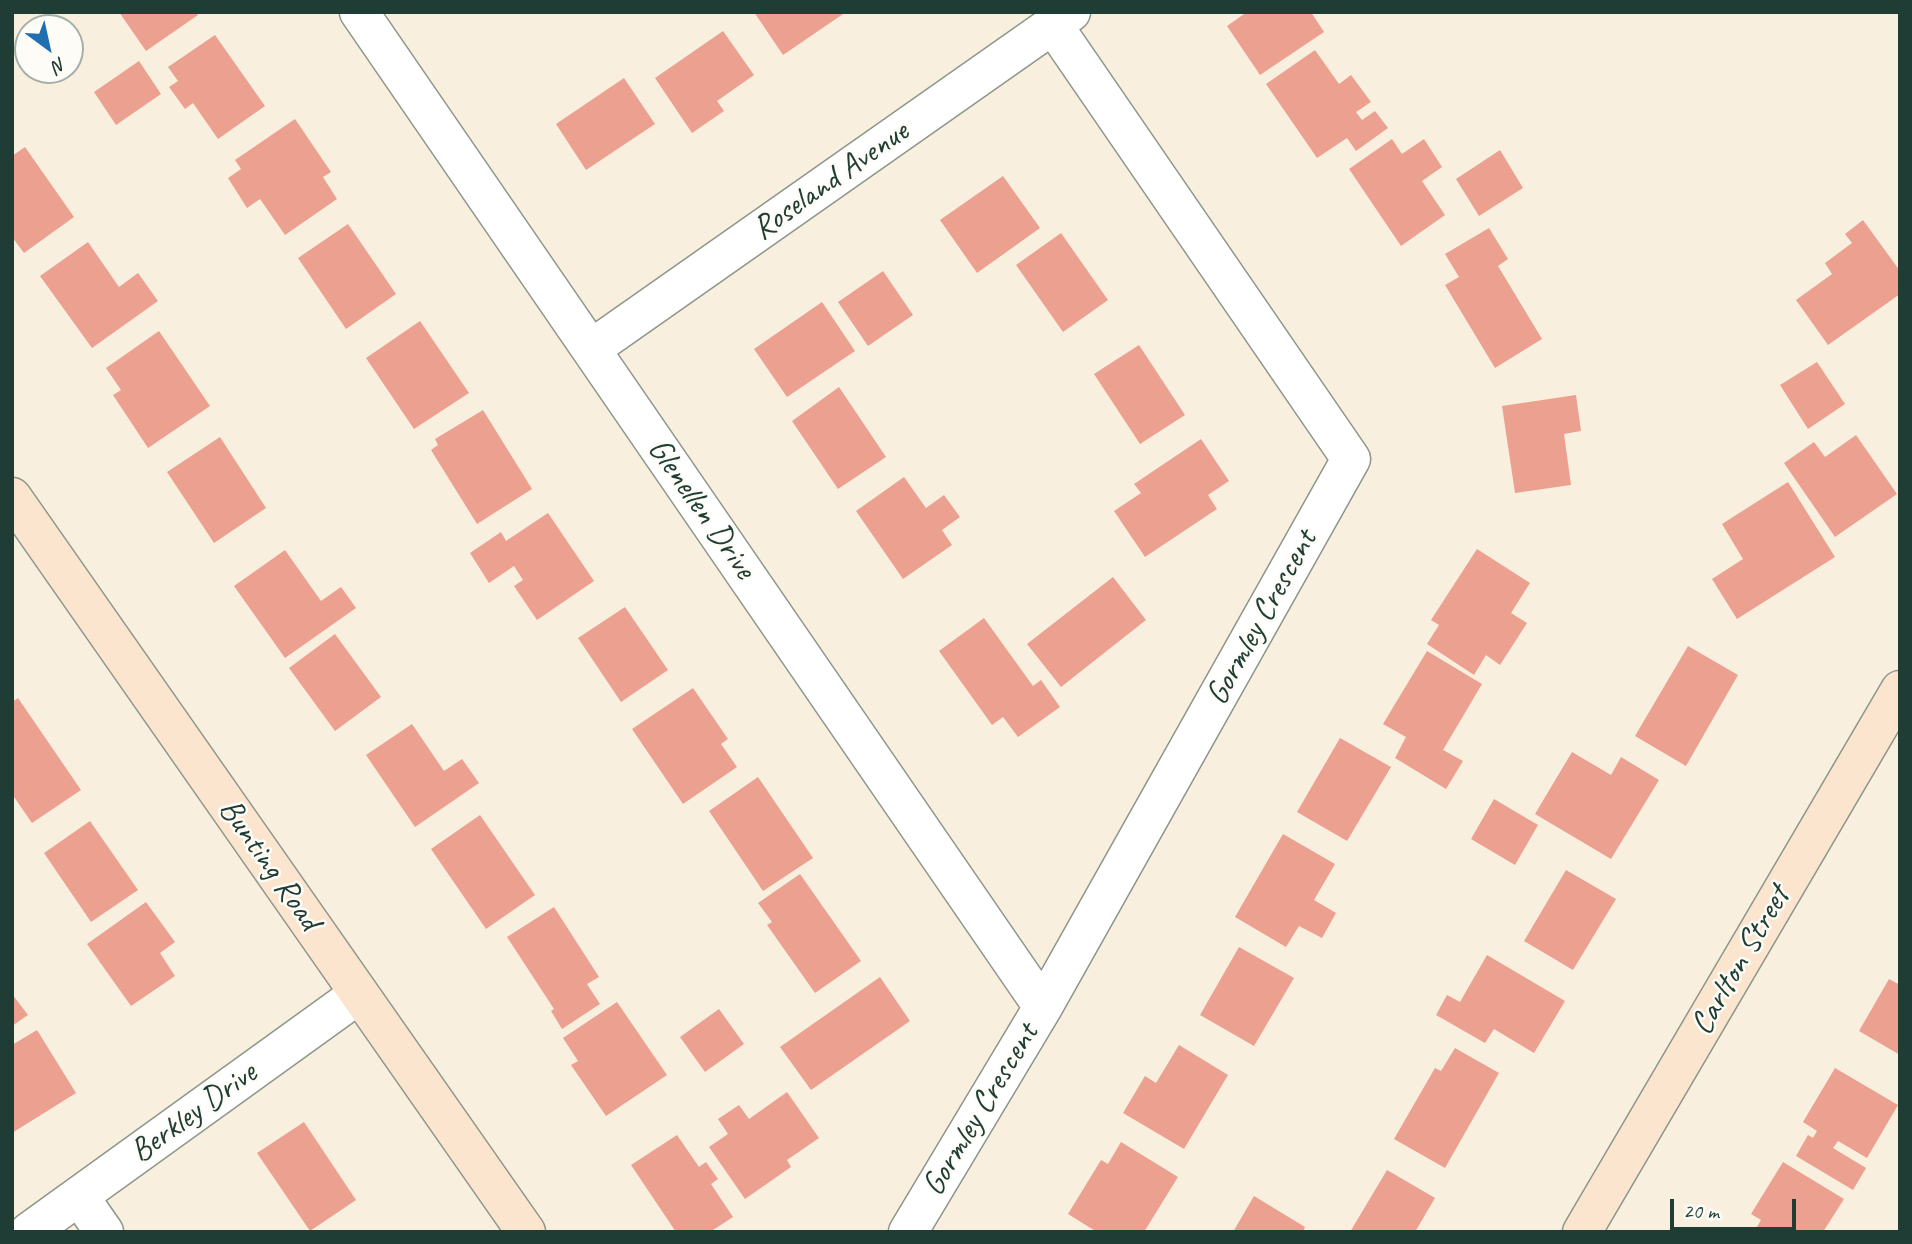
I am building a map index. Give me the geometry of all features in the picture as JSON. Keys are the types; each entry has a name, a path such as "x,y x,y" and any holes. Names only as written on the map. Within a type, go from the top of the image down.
{"main road":[{"name":"Bunting Road","path":"12,497 526,1232"},
{"name":"Carlton Street","path":"1581,1232 1900,690"}],"street":[{"name":"Glenellen Drive","path":"359,12 1043,1007"},
{"name":"Roseland Avenue","path":"591,349 1062,19"},
{"name":"Gormley Crescent","path":"908,1232 1043,1007 1351,459 1062,19"},
{"name":"Berkley Drive","path":"29,1232 359,994"},
{"path":"79,1196 104,1232"}],"building":[{"path":"119,12 196,12 198,15 146,51"},
{"path":"754,12 846,12 783,55"},
{"path":"1247,12 1311,12 1324,32 1260,75 1227,26"},
{"path":"723,31 754,75 717,101 724,111 692,133 655,78"},
{"path":"215,35 265,106 218,139 193,103 185,109 169,87 178,81 168,67"},
{"path":"1315,50 1339,84 1351,75 1371,102 1356,112 1362,120 1375,111 1388,128 1356,151 1347,138 1317,158 1266,84"},
{"path":"139,61 161,94 116,125 94,92"},
{"path":"624,78 655,124 586,170 556,124"},
{"path":"295,119 331,172 323,177 337,199 285,235 260,199 247,208 228,178 241,169 235,160"},
{"path":"1392,139 1402,154 1424,139 1442,167 1422,181 1445,215 1401,246 1349,169"},
{"path":"25,147 74,217 24,253 12,237 12,156"},
{"path":"1500,150 1523,188 1479,216 1456,179"},
{"path":"1003,176 1040,228 977,273 940,220"},
{"path":"1863,220 1900,271 1900,294 1828,345 1796,300 1832,274 1825,263 1852,243 1845,234"},
{"path":"348,224 396,294 346,329 298,258"},
{"path":"1489,228 1508,259 1498,266 1542,339 1495,368 1445,285 1459,277 1445,254"},
{"path":"1061,233 1108,300 1063,332 1016,265"},
{"path":"88,242 119,287 138,273 158,301 92,348 40,276"},
{"path":"883,271 913,315 868,346 838,302"},
{"path":"822,302 855,351 787,397 754,349"},
{"path":"420,321 469,393 414,429 366,358"},
{"path":"159,331 210,406 148,448 113,395 121,390 106,368"},
{"path":"1139,345 1185,415 1140,444 1094,374"},
{"path":"1817,362 1845,404 1808,429 1780,385"},
{"path":"839,387 886,457 838,489 792,421"},
{"path":"1576,395 1581,431 1564,434 1571,485 1515,493 1502,406"},
{"path":"483,410 532,489 477,524 431,450 438,445 435,439"},
{"path":"1856,435 1897,494 1835,537 1784,463 1814,442 1825,457"},
{"path":"220,437 266,508 214,543 167,472"},
{"path":"1201,439 1229,481 1208,495 1217,509 1145,557 1114,511 1141,493 1134,484"},
{"path":"904,477 926,508 944,495 960,517 942,530 952,545 903,579 856,511"},
{"path":"1788,482 1835,557 1737,619 1712,579 1743,559 1722,524"},
{"path":"548,513 594,581 537,620 514,586 523,580 514,566 489,583 470,553 501,532 506,541"},
{"path":"1477,549 1530,583 1511,613 1527,623 1500,665 1486,655 1474,675 1427,644 1439,625 1431,620"},
{"path":"285,550 321,601 341,587 356,608 285,658 234,586"},
{"path":"1113,577 1146,620 1061,687 1027,644"},
{"path":"625,607 668,670 621,702 578,638"},
{"path":"984,618 1033,686 1041,680 1060,707 1018,737 1003,717 992,725 939,651"},
{"path":"335,634 381,697 335,731 289,668"},
{"path":"1688,646 1738,675 1686,766 1635,736"},
{"path":"1427,651 1482,684 1443,750 1463,761 1446,789 1395,758 1406,737 1383,724"},
{"path":"693,688 728,739 721,744 737,767 683,804 632,729"},
{"path":"18,698 81,790 32,823 12,794 12,702"},
{"path":"412,724 444,771 462,759 479,783 415,827 366,755"},
{"path":"1340,738 1391,767 1347,841 1297,812"},
{"path":"1572,752 1611,775 1621,757 1659,780 1611,859 1535,814"},
{"path":"758,777 813,858 763,891 709,811"},
{"path":"1494,799 1538,825 1515,865 1471,839"},
{"path":"480,815 535,895 486,929 431,849"},
{"path":"90,821 138,890 91,922 44,853"},
{"path":"1283,834 1335,864 1314,900 1336,913 1322,938 1299,926 1286,947 1235,917"},
{"path":"1566,870 1616,899 1573,970 1524,941"},
{"path":"800,874 861,961 815,993 767,925 772,922 758,903"},
{"path":"146,902 175,942 160,953 175,976 131,1006 87,944"},
{"path":"554,907 599,977 587,984 600,1004 562,1029 551,1011 554,1009 507,937"},
{"path":"1239,947 1294,978 1254,1046 1200,1015"},
{"path":"1487,955 1565,1001 1534,1053 1494,1029 1485,1043 1436,1015 1447,995 1460,1002"},
{"path":"880,977 910,1021 811,1090 780,1047"},
{"path":"1889,979 1900,985 1900,1055 1859,1031"},
{"path":"12,994 28,1015 12,1026"},
{"path":"617,1002 667,1075 606,1116 571,1065 578,1061 563,1038"},
{"path":"719,1009 744,1044 705,1072 680,1037"},
{"path":"37,1030 76,1093 12,1133 12,1045"},
{"path":"1179,1045 1228,1075 1184,1149 1123,1113 1145,1076 1156,1083"},
{"path":"1455,1048 1499,1073 1445,1168 1394,1139 1435,1068 1441,1071"},
{"path":"1835,1068 1898,1105 1867,1158 1838,1141 1833,1148 1866,1168 1853,1190 1796,1156 1808,1135 1813,1138 1817,1131 1803,1122"},
{"path":"787,1092 819,1138 787,1160 791,1167 745,1199 709,1147 728,1134 718,1119 739,1105 749,1119"},
{"path":"304,1122 356,1200 310,1231 257,1153"},
{"path":"677,1135 699,1167 706,1162 718,1179 711,1184 733,1217 710,1232 676,1232 631,1165"},
{"path":"1121,1142 1178,1177 1144,1232 1097,1232 1068,1214 1101,1160 1108,1164"},
{"path":"1783,1162 1844,1199 1823,1232 1754,1232 1761,1220 1751,1214"},
{"path":"1387,1170 1435,1198 1415,1232 1350,1232"},
{"path":"1254,1196 1305,1227 1303,1232 1233,1232"}]}
